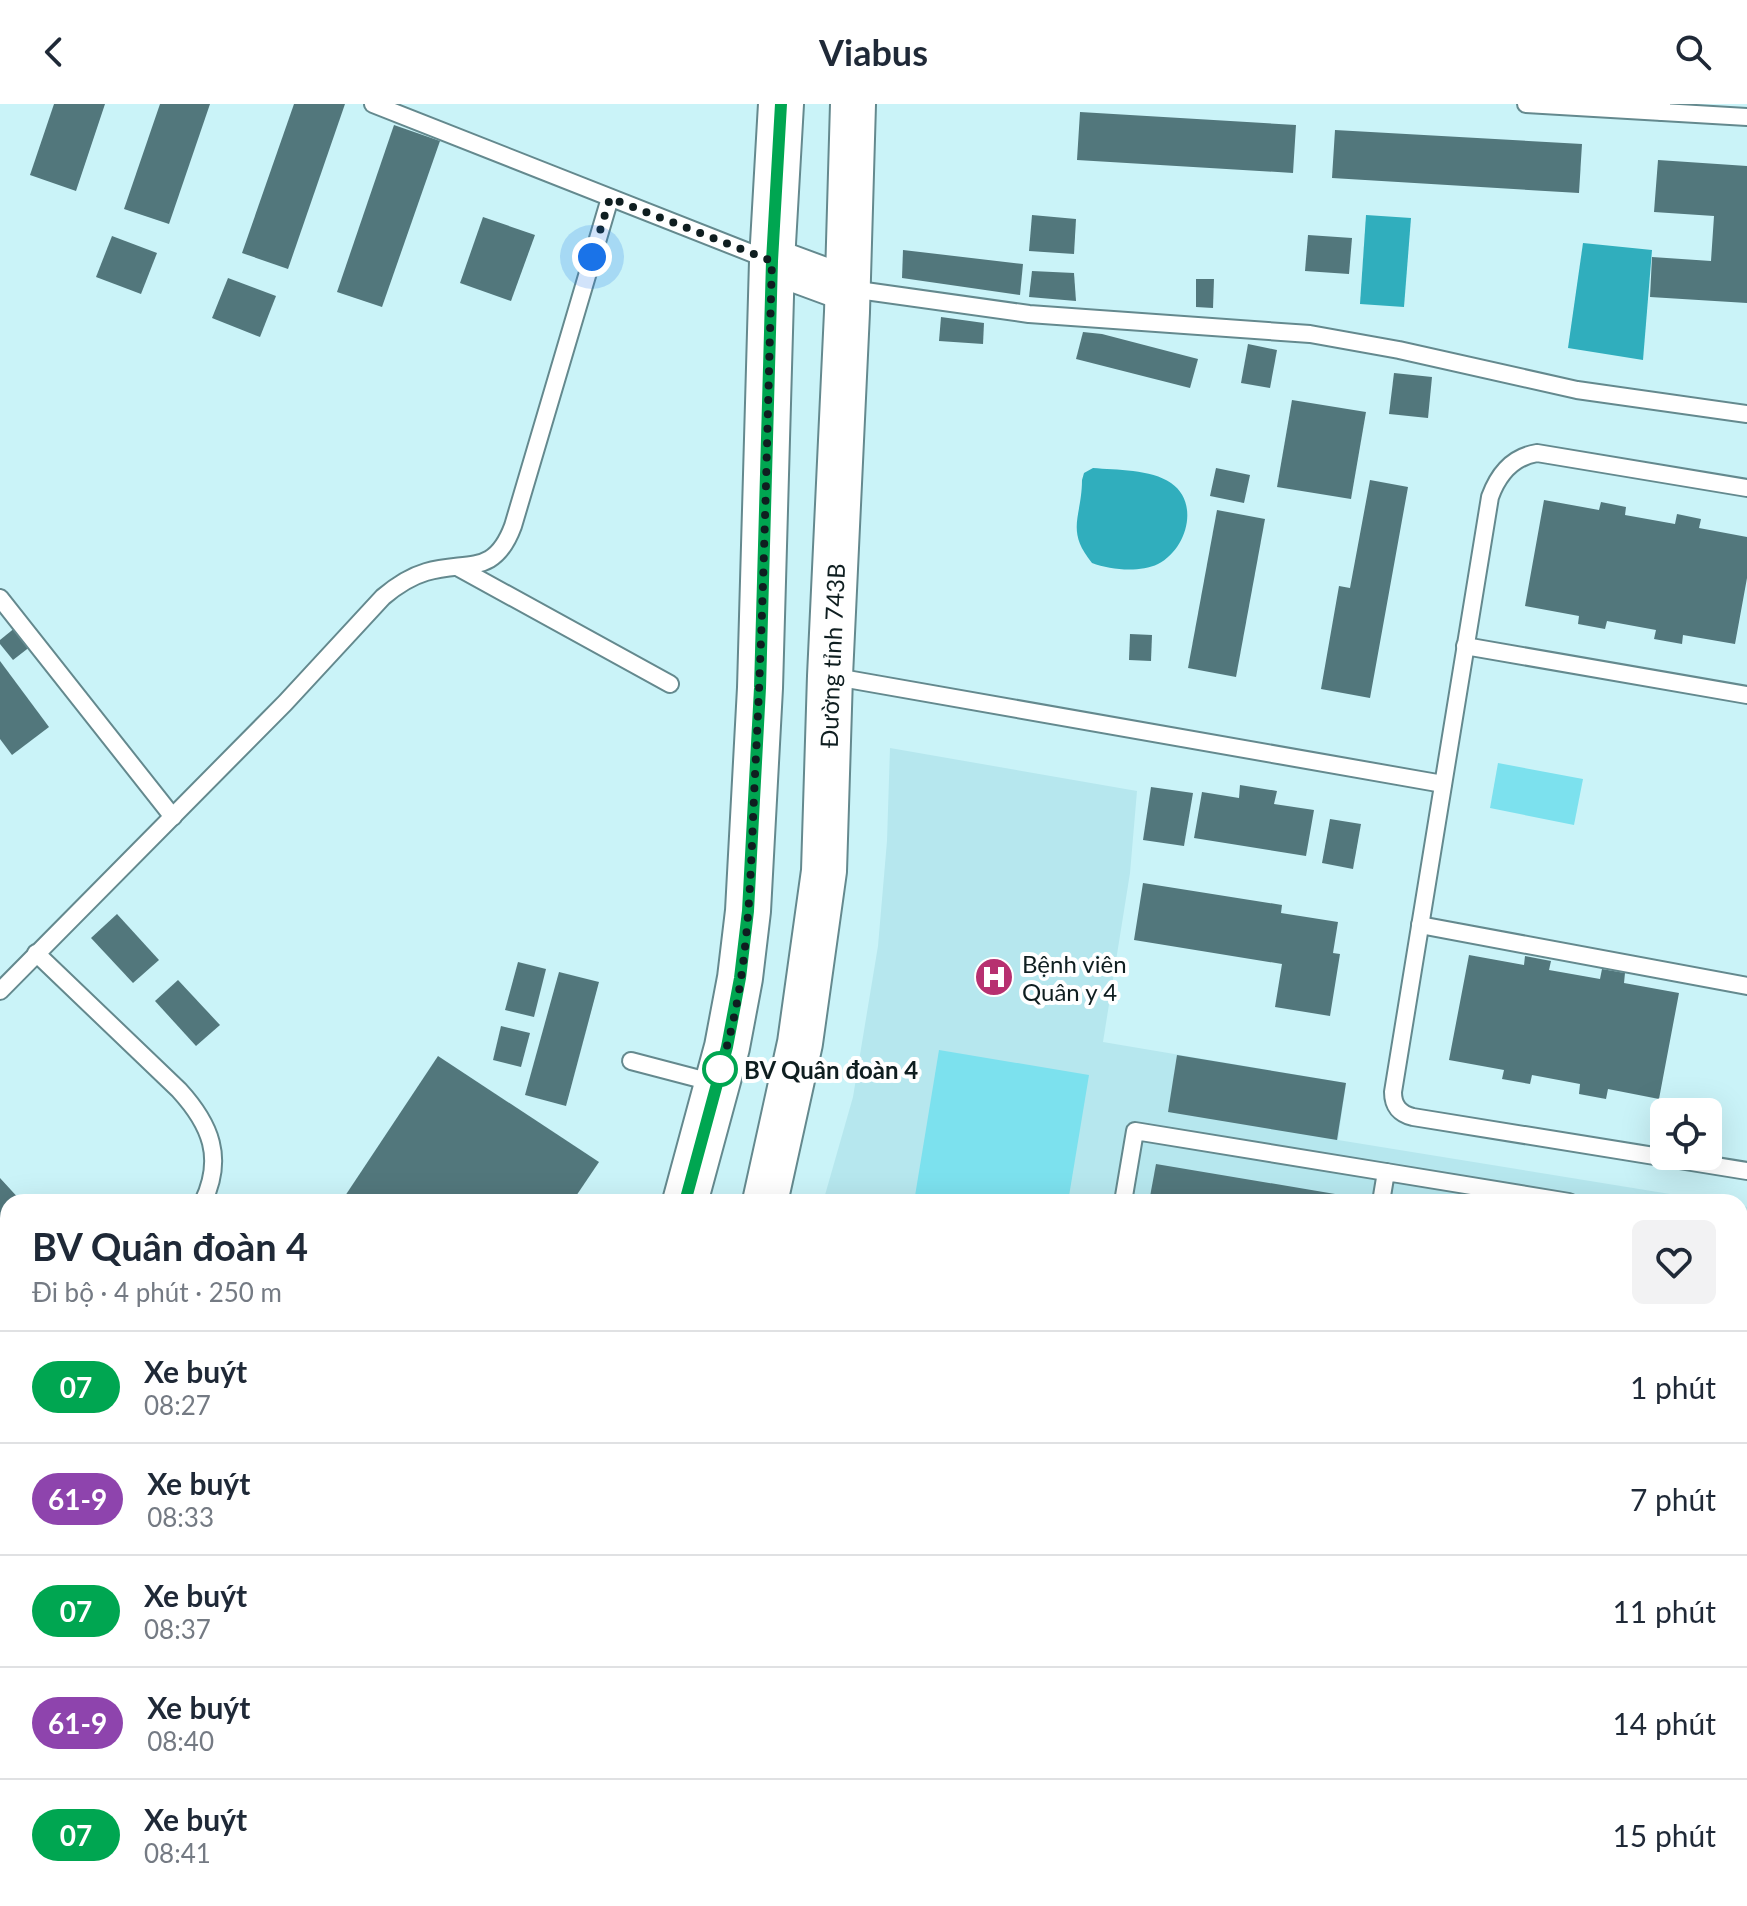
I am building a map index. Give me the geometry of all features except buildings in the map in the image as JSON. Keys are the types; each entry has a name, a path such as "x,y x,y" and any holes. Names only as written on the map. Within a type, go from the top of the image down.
{"main road":[{"path":"687,1194 727,1047 748,911 760,688 772,261 781,104"},
{"name":"Đường tỉnh 743B","path":"767,1194 800,1043 824,871 853,104"},
{"path":"772,261 848,289"}],"lane":[{"path":"373,104 772,261"},
{"path":"1526,104 1662,108 1747,117"},
{"path":"0,991 173,817 389,591 428,571 475,566 489,561 508,540 610,198"},
{"path":"848,289 1029,314 1310,334 1399,350 1577,390 1747,414"},
{"path":"1747,488 1537,453 1519,458 1501,473 1490,497 1393,1092 1393,1100 1400,1112 1413,1117 1747,1171"},
{"path":"459,568 670,684"},
{"path":"0,598 173,817"},
{"path":"1465,646 1747,695"},
{"path":"830,676 1443,784"},
{"path":"1420,925 1747,986"},
{"path":"36,953 179,1090 200,1116 214,1159 214,1174 206,1194"},
{"path":"631,1061 716,1083"},
{"path":"1124,1194 1135,1131 1520,1194"},
{"path":"1382,1194 1386,1172"}],"shaded area":[{"path":"1366,215 1411,218 1404,307 1360,304"},
{"path":"1583,243 1652,250 1643,360 1568,348"},
{"path":"1093,468 1154,475 1171,483 1180,492 1187,513 1186,525 1183,537 1168,557 1150,567 1134,569 1116,569 1092,563 1079,541 1077,523 1084,473"},
{"name":"Bệnh viên Quân y 4","path":"890,748 1137,791 1130,873 1103,1042 1346,1083 1338,1140 1670,1194 825,1194 853,1097 878,946 887,841"},
{"path":"1498,763 1583,779 1574,825 1490,808"},
{"path":"939,1050 1089,1075 1069,1194 915,1194"}],"bus line":[{"name":"07","path":"688,1194 727,1047 748,911 760,688 772,261 781,104"}],"place":[{"name":"Bệnh viên Quân y 4","path":"994,977"},
{"name":"BV Quân đoàn 4","path":"720,1069"}],"route":[{"path":"592,257 610,198 772,261 760,688 748,911 740,978 720,1069"}]}
